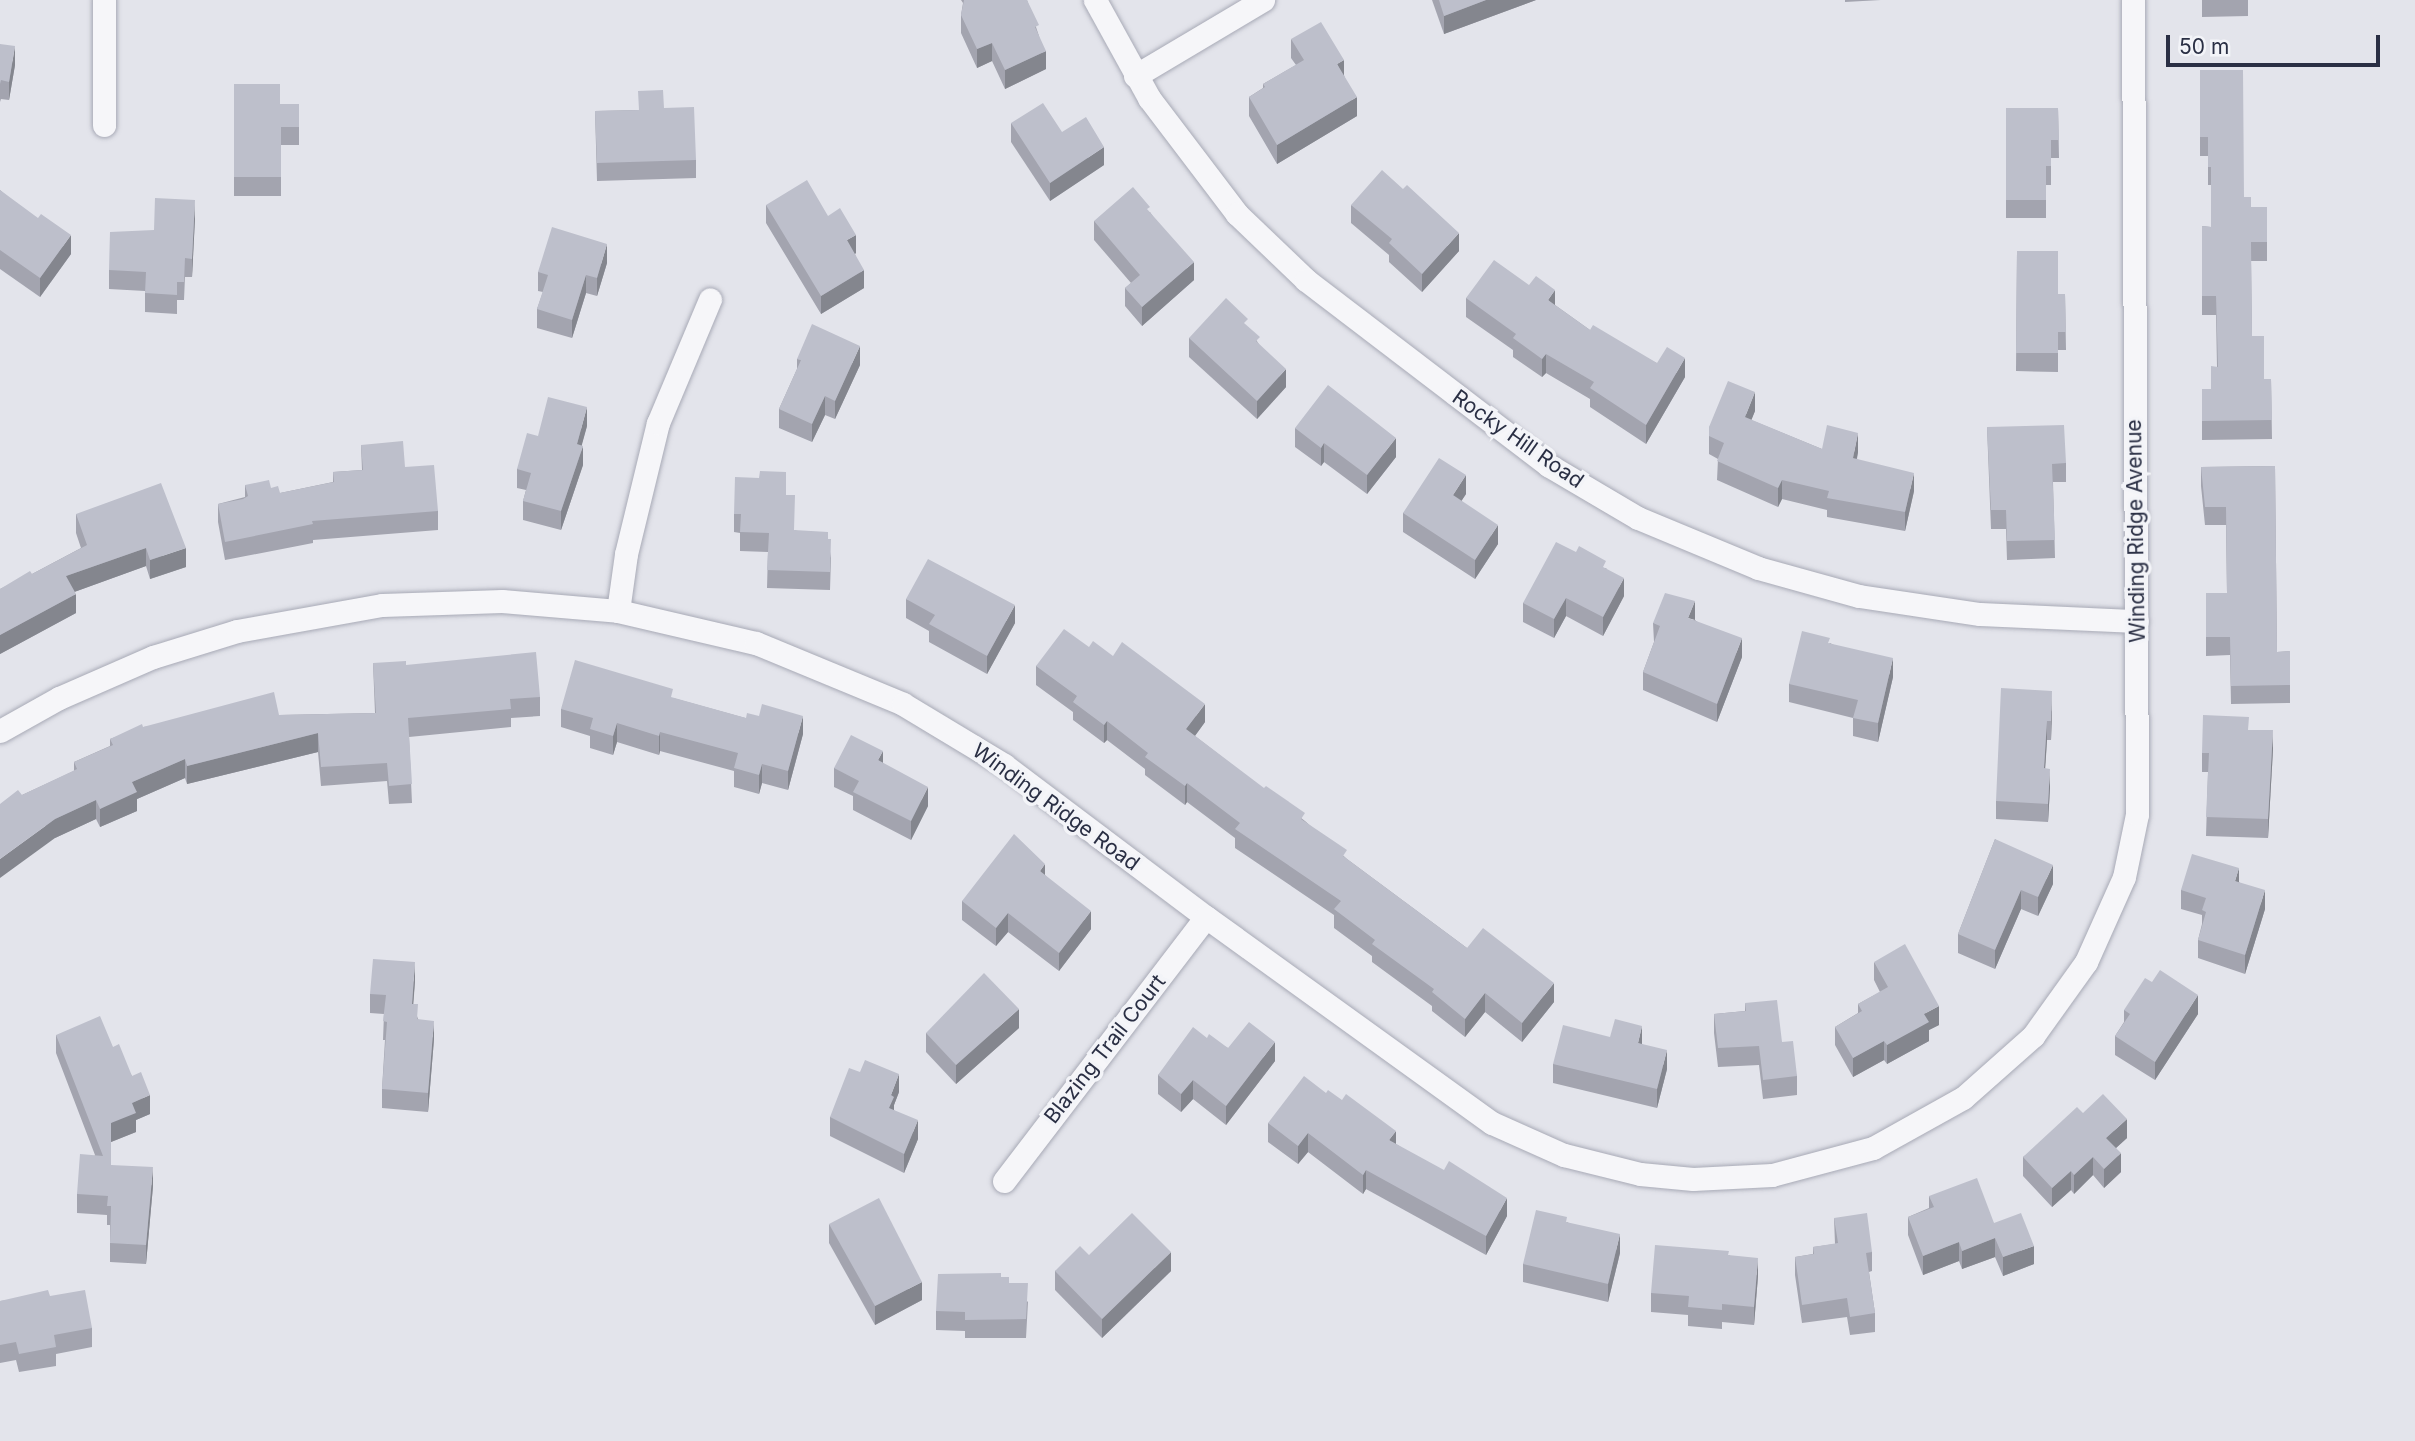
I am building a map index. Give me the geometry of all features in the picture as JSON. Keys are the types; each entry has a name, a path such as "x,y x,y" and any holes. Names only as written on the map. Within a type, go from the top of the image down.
{"street":[{"path":"104,0 104,125"},
{"name":"Rocky Hill Road","path":"1095,0 1135,76 1237,214 1306,280 1548,465 1638,518 1758,568 1859,596 1980,614 2137,621"},
{"path":"1135,76 1263,0"},
{"name":"Winding Ridge Avenue","path":"2033,1036 2086,962 2124,877 2137,814 2133,0"},
{"path":"618,611 626,554 657,423 710,299"},
{"name":"Winding Ridge Road","path":"0,731 59,698 153,657 237,631 382,605 502,601 618,611 756,643 903,704 1004,765 1206,917 1492,1122 1564,1155 1640,1174 1693,1179 1772,1175 1873,1148 1963,1097 2033,1036"},
{"name":"Blazing Trail Court","path":"1004,1181 1206,917"}],"building":[{"path":"964,0 1027,0 1039,25 1035,27 1046,51 1005,70 992,43 977,49 961,15"},
{"path":"1439,0 1486,0 1444,16"},
{"path":"1321,22 1344,60 1337,64 1357,97 1277,145 1249,97 1265,87 1263,84 1304,60 1291,39"},
{"path":"0,44 15,46 9,82 1,80 0,84"},
{"path":"2200,70 2243,70 2244,197 2251,197 2251,207 2267,207 2267,242 2251,242 2252,336 2264,336 2264,379 2271,379 2272,420 2202,421 2202,389 2211,389 2211,366 2218,367 2216,296 2202,296 2202,226 2211,227 2211,167 2208,167 2208,137 2200,137"},
{"path":"234,84 280,84 280,104 299,104 299,127 281,127 281,177 234,177"},
{"path":"663,90 664,108 694,107 696,160 597,163 595,111 639,110 638,91"},
{"path":"1043,103 1062,132 1086,117 1104,147 1050,183 1011,123"},
{"path":"2006,108 2058,108 2059,140 2051,140 2051,166 2046,166 2046,200 2006,200"},
{"path":"1382,170 1403,189 1407,185 1459,233 1422,274 1389,243 1392,239 1351,205"},
{"path":"807,180 828,216 840,208 856,235 847,240 864,270 821,296 766,205"},
{"path":"1133,187 1150,207 1147,209 1194,262 1142,307 1125,288 1140,275 1094,221"},
{"path":"0,190 38,218 41,214 71,235 40,278 0,250"},
{"path":"155,198 195,200 192,259 185,258 184,282 177,282 177,295 145,293 146,272 109,270 110,232 154,230"},
{"path":"552,227 607,244 597,278 586,275 572,320 537,309 548,275 538,272"},
{"path":"2017,251 2058,251 2058,294 2065,294 2066,332 2058,332 2058,353 2016,353"},
{"path":"1494,260 1529,285 1536,276 1555,290 1548,300 1590,330 1593,325 1657,363 1667,347 1685,358 1646,425 1590,388 1594,382 1546,354 1542,359 1513,338 1516,334 1466,298"},
{"path":"1226,298 1248,319 1244,323 1260,337 1256,341 1286,369 1257,401 1189,338"},
{"path":"812,324 860,346 835,401 825,396 812,424 779,409 801,360 797,359"},
{"path":"1728,381 1755,392 1745,417 1822,449 1827,425 1858,433 1853,458 1914,473 1905,512 1827,498 1829,491 1782,480 1778,488 1717,461 1724,443 1709,436 1709,427"},
{"path":"1328,385 1396,438 1367,475 1324,443 1321,448 1295,428"},
{"path":"548,397 587,407 577,444 583,446 561,511 523,501 531,473 517,469 527,433 538,436"},
{"path":"2064,425 2066,463 2052,464 2055,540 2007,541 2006,510 1991,510 1987,427"},
{"path":"403,441 405,467 434,465 438,511 312,521 313,524 225,542 218,504 248,496 245,485 269,480 271,488 278,486 280,493 334,482 333,472 363,470 361,445"},
{"path":"1439,458 1466,475 1453,495 1498,525 1475,560 1403,513"},
{"path":"2275,466 2277,652 2290,651 2290,685 2231,686 2230,637 2206,637 2206,593 2227,593 2226,507 2205,507 2201,467"},
{"path":"760,471 786,472 786,495 795,495 794,530 828,532 828,539 831,539 830,572 767,570 769,533 740,532 741,514 734,514 735,477 759,478"},
{"path":"161,483 186,548 150,560 146,548 66,576 76,594 0,635 0,589 30,571 32,574 87,545 76,514"},
{"path":"1556,542 1576,552 1579,546 1606,561 1603,567 1624,578 1603,617 1566,598 1554,619 1523,603"},
{"path":"928,559 1015,605 987,656 929,624 935,615 906,599"},
{"path":"1665,593 1695,601 1688,618 1742,638 1717,704 1643,672 1660,626 1653,623"},
{"path":"1064,629 1089,647 1093,641 1113,656 1122,642 1205,704 1186,729 1264,788 1266,786 1305,813 1301,819 1347,850 1343,856 1467,948 1483,928 1554,983 1522,1023 1485,993 1465,1019 1432,992 1434,989 1372,944 1375,940 1334,909 1341,901 1235,829 1240,823 1187,783 1185,786 1145,757 1148,753 1107,721 1104,725 1073,702 1077,696 1036,666"},
{"path":"1802,631 1830,638 1828,643 1893,658 1878,723 1853,718 1858,700 1789,684"},
{"path":"536,652 540,697 510,699 511,709 408,718 412,784 389,786 387,763 321,767 318,733 187,766 185,759 132,782 137,792 100,809 96,800 55,819 0,859 0,804 18,790 22,795 77,769 74,762 113,745 110,739 142,724 143,727 274,692 279,715 376,713 373,663 406,661 406,665"},
{"path":"575,660 673,689 671,697 746,718 747,713 759,716 762,704 803,716 788,771 762,764 759,775 734,768 738,753 660,732 659,736 617,723 613,736 590,729 593,718 561,709"},
{"path":"2001,688 2052,691 2051,721 2047,721 2044,768 2050,769 2048,804 1996,801"},
{"path":"2203,715 2249,717 2248,730 2273,730 2268,819 2206,817 2209,753 2202,753"},
{"path":"851,735 883,751 878,760 928,787 911,821 853,792 859,781 834,768"},
{"path":"1014,834 1045,864 1040,871 1091,911 1059,953 1008,913 996,928 962,901"},
{"path":"1995,839 2053,865 2038,897 2021,890 1995,950 1958,934"},
{"path":"2192,854 2239,868 2235,881 2265,890 2245,955 2198,940 2206,912 2202,910 2206,898 2181,890"},
{"path":"1905,944 1939,1006 1924,1014 1929,1022 1887,1045 1884,1041 1853,1058 1835,1027 1862,1011 1858,1004 1888,987 1874,962"},
{"path":"373,959 415,962 412,1004 418,1004 417,1019 434,1021 428,1093 382,1089 387,1022 383,1021 386,995 370,994"},
{"path":"2160,970 2198,995 2155,1062 2115,1036 2130,1014 2124,1010 2145,978 2152,982"},
{"path":"984,973 1019,1009 956,1065 926,1033"},
{"path":"1777,1000 1782,1042 1793,1041 1797,1076 1763,1080 1759,1046 1718,1048 1714,1014 1746,1011 1745,1003"},
{"path":"100,1016 113,1047 119,1044 132,1076 141,1072 150,1095 132,1103 136,1113 111,1123 111,1165 153,1167 146,1245 110,1243 111,1206 107,1206 108,1196 77,1194 80,1154 103,1156 56,1035"},
{"path":"1615,1019 1642,1026 1638,1043 1667,1050 1657,1089 1553,1064 1563,1025 1610,1037"},
{"path":"1249,1022 1275,1042 1226,1106 1193,1080 1181,1094 1158,1075 1193,1027 1207,1038 1209,1034 1228,1048"},
{"path":"865,1060 899,1074 889,1108 918,1120 904,1154 830,1117 849,1068 860,1072"},
{"path":"1304,1076 1326,1093 1328,1090 1342,1100 1346,1094 1396,1131 1389,1140 1444,1170 1449,1161 1507,1198 1486,1236 1366,1170 1363,1175 1308,1133 1298,1146 1268,1123"},
{"path":"2103,1094 2127,1119 2106,1138 2121,1153 2104,1169 2093,1157 2074,1175 2071,1171 2052,1188 2023,1157 2077,1107 2083,1113"},
{"path":"1977,1178 1994,1223 2021,1213 2034,1246 2003,1257 1995,1238 1962,1251 1959,1242 1923,1256 1908,1217 1934,1207 1929,1196"},
{"path":"879,1198 922,1282 875,1306 829,1224"},
{"path":"1536,1210 1567,1217 1566,1222 1620,1234 1608,1284 1523,1264"},
{"path":"1132,1213 1171,1252 1102,1319 1055,1271 1080,1246 1089,1255"},
{"path":"1867,1213 1872,1252 1866,1253 1875,1313 1850,1317 1847,1298 1802,1305 1795,1257 1814,1254 1813,1247 1838,1243 1834,1218"},
{"path":"1655,1245 1729,1251 1728,1255 1758,1258 1754,1307 1722,1304 1722,1310 1688,1307 1689,1296 1651,1293"},
{"path":"1001,1273 1001,1277 1009,1277 1009,1283 1028,1283 1026,1319 965,1320 965,1312 936,1311 938,1274"},
{"path":"48,1290 50,1296 85,1290 92,1328 54,1335 56,1347 19,1354 16,1342 0,1345 0,1301"}]}
